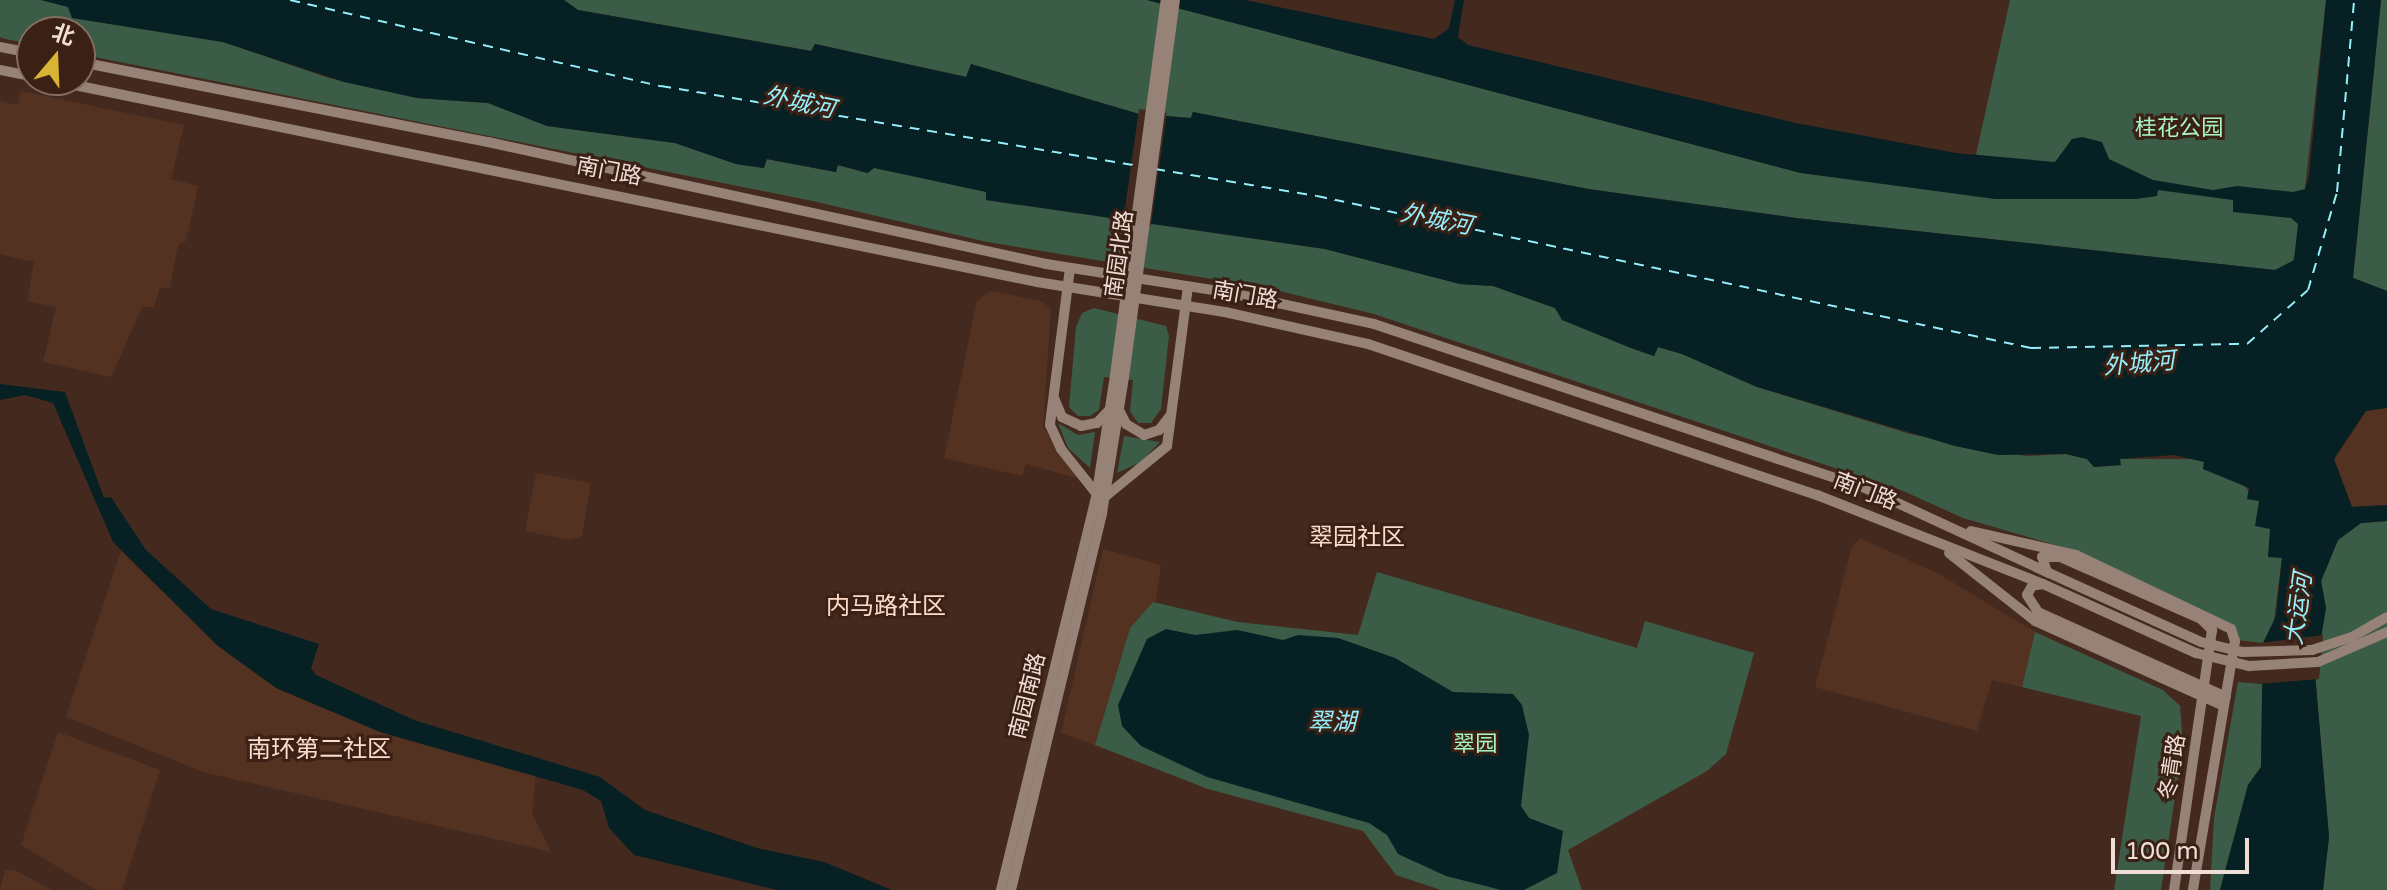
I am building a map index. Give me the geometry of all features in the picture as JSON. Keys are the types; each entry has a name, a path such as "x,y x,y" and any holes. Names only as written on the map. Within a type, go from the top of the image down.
{"main road":[{"name":"南园北路","path":"1119,376 1166,0"},
{"name":"南园北路","path":"1098,512 1175,0"},
{"name":"南门路","path":"96,65 488,142 1070,268 1317,310 1426,339 1825,474 1953,527 2201,642 2242,652 2312,650 2352,637 2387,617"},
{"name":"南门路","path":"96,89 1067,288 1301,327 1418,358 1817,495 1941,547 2043,584 2196,653 2236,664 2277,667 2318,662 2387,632"},
{"path":"1070,268 1053,388 1051,430 1101,499 1163,452 1173,407 1188,286"},
{"path":"1053,388 1058,412 1074,424 1094,424 1114,408 1130,428 1147,435 1163,428 1173,407"},
{"name":"南园南路","path":"1001,890 1098,512"},
{"name":"南园南路","path":"1011,890 1098,512"},
{"name":"冬青路","path":"1953,527 2076,555 2225,622 2235,639 2193,890"},
{"path":"1941,547 2035,621 2225,701"},
{"name":"冬青路","path":"2049,573 2040,564 2047,554 2204,621 2213,636 2174,890"},
{"path":"2043,584 2032,586 2027,595 2038,612 2205,693"}],"shaded area":[{"path":"20,96 45,96 184,125 171,179 198,186 186,241 178,245 170,289 160,287 154,307 142,307 111,377 43,362 56,307 27,301 34,262 0,254 0,101 18,105"},
{"path":"990,291 1040,301 1051,308 1043,427 1077,478 1026,464 1022,476 944,458 977,301"},
{"path":"2387,408 2387,505 2352,507 2334,459 2366,411"},
{"path":"536,473 591,483 582,536 570,540 525,531"},
{"path":"1860,538 1939,574 2035,632 2022,687 1992,680 1977,731 1815,687 1852,546"},
{"path":"1103,549 1161,565 1156,601 1130,628 1095,745 1061,733"},
{"path":"121,551 218,646 276,688 381,732 536,775 532,813 551,852 203,772 66,717"},
{"path":"58,732 160,770 122,890 96,890 21,845"},
{"path":"5,870 15,870 52,890 0,890"}],"green space":[{"path":"0,0 41,0 69,7 72,16 16,16 16,41 0,37"},
{"name":"桂花公园","path":"564,0 1147,0 1801,173 2010,199 2012,159 1976,155 2010,0 2326,0 2300,233 2293,262 2275,270 1796,218 1588,189 1193,112 1191,118 1139,114 971,64 967,77 815,44 812,51 578,10"},
{"path":"2381,0 2387,0 2387,291 2353,278"},
{"path":"96,22 223,42 329,78 417,98 488,103 547,126 675,143 736,164 763,168 766,159 835,172 837,165 867,173 874,167 987,192 986,200 1325,249 1460,284 1493,286 1555,308 1563,320 1631,348 1654,356 1658,347 1682,354 1757,387 1910,434 2026,456 2066,454 2087,459 2094,467 2120,465 2119,459 2193,459 2204,462 2203,469 2240,482 2259,501 2282,557 2273,628 2263,643 2237,640 2233,626 2059,546 1963,518 1901,490 1374,314 1267,288 987,242 813,201 96,57"},
{"path":"1094,308 1166,326 1169,336 1161,409 1151,423 1138,423 1130,411 1133,380 1104,377 1099,410 1090,416 1078,416 1069,407 1076,327 1082,313"},
{"path":"1058,423 1078,435 1095,432 1090,468 1068,448"},
{"path":"1124,436 1160,442 1141,462 1117,473"},
{"path":"2387,521 2387,890 2323,890 2329,837 2315,673 2326,608 2321,581 2338,540 2361,523"},
{"name":"翠园","path":"1377,572 1637,648 1645,621 1754,653 1726,754 1707,771 1568,850 1582,890 1441,890 1396,875 1363,831 1208,789 1095,745 1130,628 1153,602 1238,622 1358,635"},
{"path":"2035,632 2163,690 2180,706 2183,744 2161,890 2114,890 2141,716 2022,687"},
{"path":"2238,682 2262,684 2261,767 2248,785 2220,890 2210,890 2214,818"}],"water":[{"path":"41,0 564,0 578,10 811,51 815,44 966,77 971,64 1139,114 1191,118 1193,112 1588,189 1796,218 2275,270 2294,260 2298,224 2291,218 2233,212 2233,200 2158,190 2157,196 2136,199 1995,199 1801,173 1147,0 1245,0 1434,39 1449,28 1455,0 1464,0 1458,37 1468,45 1796,123 1956,153 2055,162 2072,139 2082,137 2102,142 2109,159 2153,180 2213,190 2237,186 2293,192 2305,189 2309,176 2326,0 2381,0 2353,278 2387,291 2387,408 2366,411 2334,459 2352,507 2387,505 2387,521 2361,523 2338,540 2321,581 2326,608 2315,673 2329,837 2323,890 2220,890 2248,785 2261,767 2263,643 2276,616 2282,558 2268,557 2270,529 2255,526 2259,501 2247,499 2249,488 2203,469 2204,462 2174,455 2120,459 2121,465 2094,467 2087,459 2066,454 1998,455 1955,446 1757,387 1682,354 1658,347 1654,356 1562,320 1555,308 1493,286 1460,284 1325,249 986,200 986,192 874,168 868,173 838,165 836,172 767,159 764,168 736,164 675,143 547,126 488,103 417,98 344,82 223,42 96,22 96,16 71,16 68,7"},
{"path":"0,384 65,392 104,498 111,497 146,550 211,609 319,644 311,668 316,675 414,720 600,777 645,810 757,848 824,862 892,890 777,890 634,855 609,828 601,801 583,790 380,732 276,688 218,646 113,542 53,403 25,395 0,400"},
{"name":"翠湖","path":"1166,629 1195,635 1237,630 1283,640 1298,635 1338,638 1395,658 1453,692 1513,694 1522,705 1529,735 1521,806 1529,818 1563,831 1557,873 1524,890 1501,890 1446,876 1398,854 1387,835 1369,823 1207,777 1141,746 1122,726 1118,705 1147,639"}],"pier":[{"path":"1139,109 1167,113 1151,226 1123,222"},
{"path":"2323,635 2319,679 2258,684 2259,643"}],"ferry route":[{"path":"290,0 661,86 1140,166"},
{"path":"1155,169 1317,196 2031,348 2247,344 2308,290 2337,192 2354,0"}],"district":[{"name":"翠园社区","path":"1357,538"},
{"name":"内马路社区","path":"886,607"},
{"name":"南环第二社区","path":"319,750"}],"water label":[{"name":"外城河","path":"799,103"},
{"name":"外城河","path":"1436,220"},
{"name":"外城河","path":"2139,364"},
{"name":"大运河","path":"2299,609"}]}
